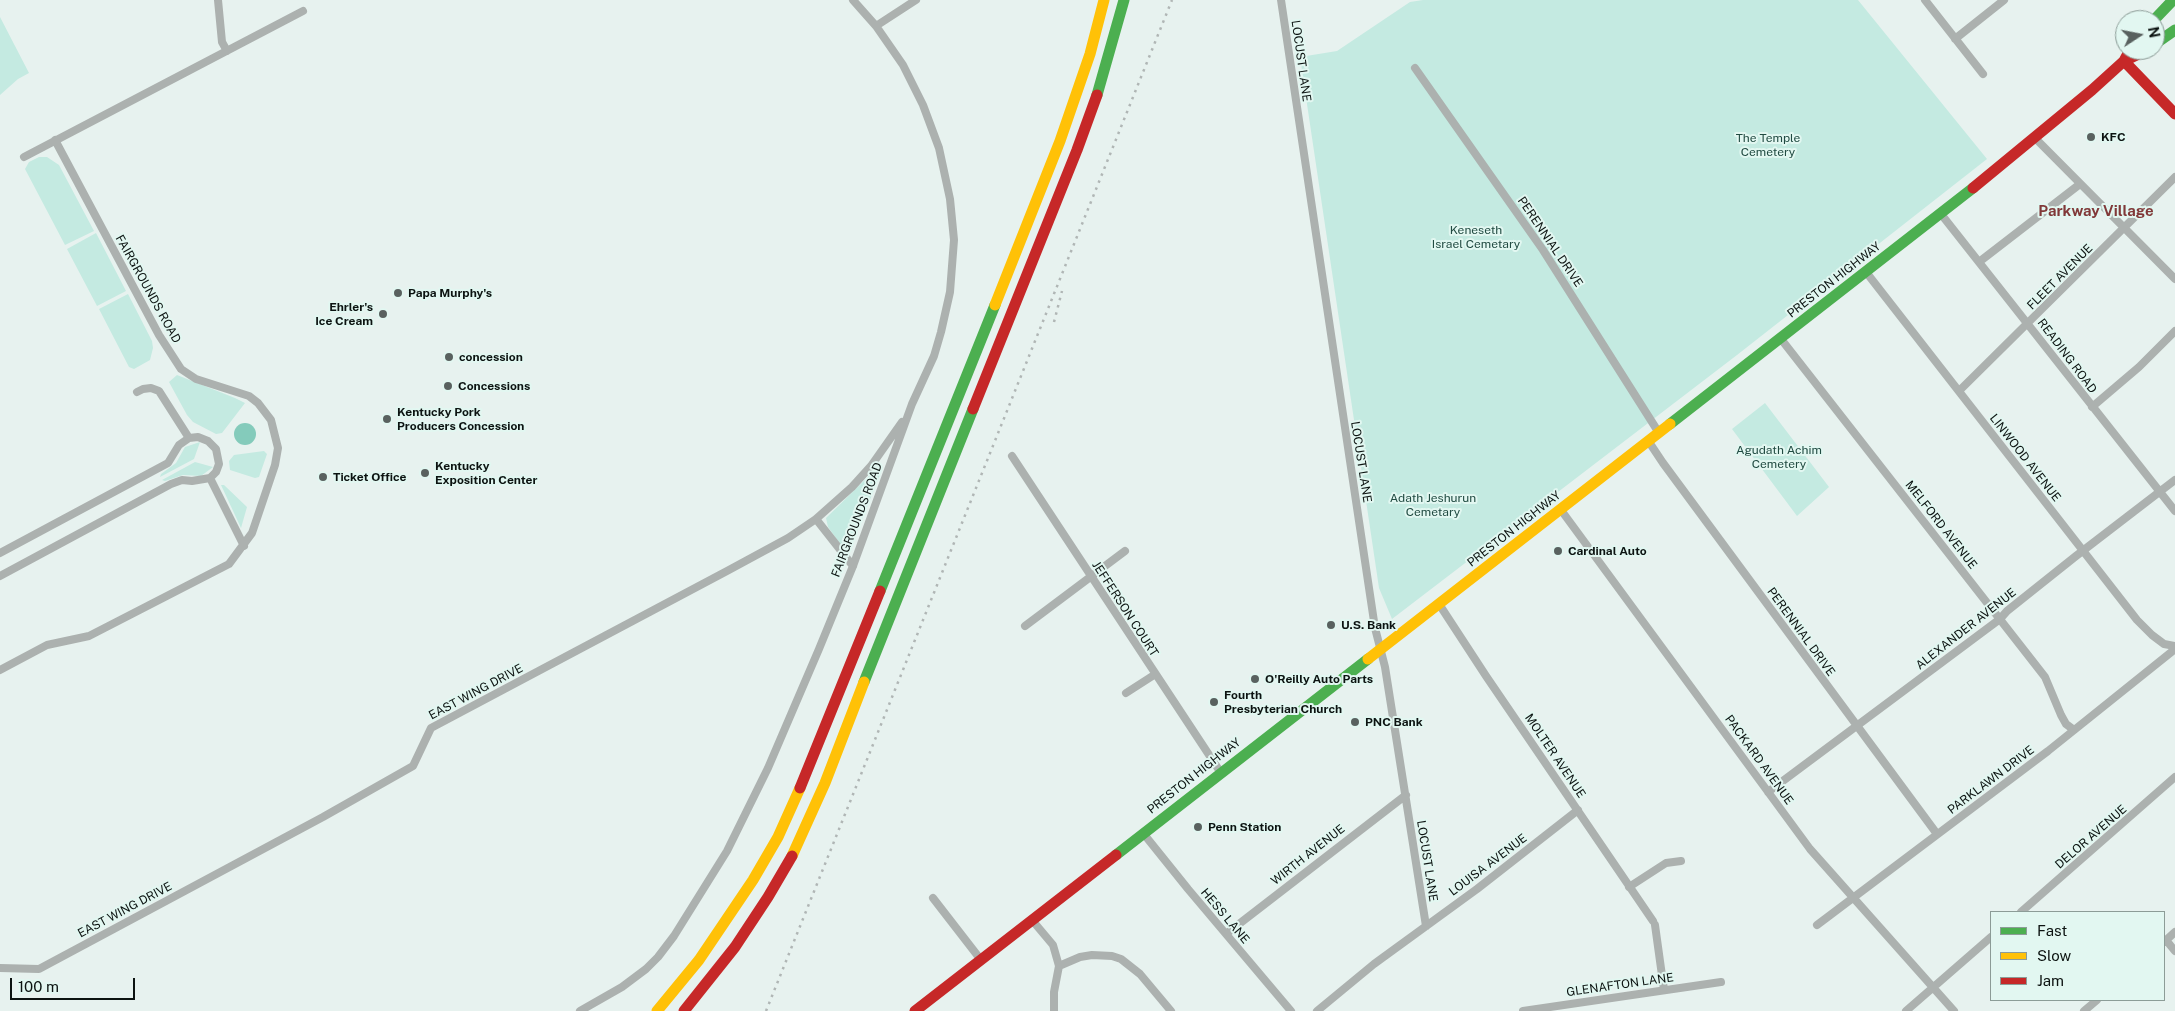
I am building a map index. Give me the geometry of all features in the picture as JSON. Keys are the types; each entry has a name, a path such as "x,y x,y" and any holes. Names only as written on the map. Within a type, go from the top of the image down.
{"main road":[{"path":"658,1011 699,960 753,880 778,837 806,776 1060,141 1090,54 1104,0"},
{"path":"684,1011 734,947 768,897 798,843 825,783 900,590 1077,150 1103,76 1124,0"},
{"path":"2164,10 2173,0"},
{"path":"2124,61 2175,114"},
{"name":"PRESTON HIGHWAY","path":"915,1011 1941,214 2036,138 2124,61"}],"street":[{"path":"218,0 222,42 227,51"},
{"name":"FAIRGROUNDS ROAD","path":"580,1011 615,992 646,969 674,936 707,886 727,851 768,768 819,649 853,566 912,404 934,356 950,292 954,240 950,199 939,148 923,105 903,65 876,26 853,0"},
{"path":"876,26 916,0"},
{"name":"LOCUST LANE","path":"1281,0 1360,530 1398,744 1426,926"},
{"path":"1925,0 1983,74"},
{"path":"1955,39 2004,0"},
{"path":"24,157 303,11"},
{"name":"PERENNIAL DRIVE","path":"1414,68 1543,250 1659,433"},
{"path":"2036,138 2175,279"},
{"name":"FAIRGROUNDS ROAD","path":"0,670 46,645 89,636 98,632 229,564 252,533 275,465 278,448 275,429 265,410 249,396 196,379 181,369 158,335 55,140"},
{"name":"FLEET AVENUE","path":"1960,391 2175,178"},
{"path":"1979,262 2080,184"},
{"name":"READING ROAD","path":"1941,214 2175,511"},
{"name":"LINWOOD AVENUE","path":"1866,272 2143,628 2164,644 2175,647"},
{"path":"2092,407 2139,367 2175,331"},
{"name":"MELFORD AVENUE","path":"1781,339 2045,677 2061,715 2066,724 2074,730"},
{"path":"138,392 142,389 151,388 159,391 189,438"},
{"name":"EAST WING DRIVE","path":"0,968 39,969 323,817 413,766 430,728 788,538 816,519 852,488 898,429 912,404"},
{"path":"0,553 168,463 179,445 189,438 198,437 208,441 216,449 219,464 216,472 210,478 192,481 182,480 171,484 0,576"},
{"name":"PERENNIAL DRIVE","path":"1649,442 1856,727 1937,834"},
{"name":"JEFFERSON COURT","path":"1012,456 1220,773"},
{"path":"210,478 244,546"},
{"name":"ALEXANDER AVENUE","path":"1768,792 2000,619 2083,550 2175,480"},
{"name":"PACKARD AVENUE","path":"1561,510 1810,849 1954,1011"},
{"path":"816,519 853,566"},
{"path":"1025,626 1090,575 1125,551"},
{"name":"MOLTER AVENUE","path":"1439,604 1654,923 1664,990"},
{"name":"PARKLAWN DRIVE","path":"1817,926 2074,730 2175,647"},
{"path":"1126,694 1154,674"},
{"name":"DELOR AVENUE","path":"2021,911 2175,777"},
{"name":"WIRTH AVENUE","path":"1226,934 1406,795"},
{"name":"LOUISA AVENUE","path":"1317,1011 1578,810"},
{"name":"HESS LANE","path":"1143,833 1291,1011"},
{"path":"1629,887 1666,863 1681,861"},
{"path":"933,898 981,960"},
{"path":"1032,920 1053,946 1059,966 1054,992 1054,1011"},
{"path":"2175,932 2165,941 2175,951"},
{"path":"1906,1011 1990,938"},
{"path":"1059,966 1080,957 1112,956 1121,959 1140,974 1171,1011"},
{"name":"GLENAFTON LANE","path":"1523,1011 1721,982"},
{"path":"2084,1011 2096,1001"}],"green space":[{"path":"1423,0 1858,0 1987,159 1737,355 1392,619 1379,588 1300,57 1337,51 1410,2"},
{"path":"0,17 29,73 18,79 0,95"},
{"path":"39,157 47,157 59,165 94,231 65,245 25,169 29,162"},
{"path":"96,233 126,291 97,306 67,249"},
{"path":"128,294 152,341 153,348 150,360 134,369 129,367 99,309"},
{"path":"177,375 245,403 222,433 216,434 193,422 187,415 169,382"},
{"name":"Agudath Achim Cemetery","path":"1765,403 1829,487 1797,516 1732,429"},
{"path":"200,442 194,459 160,477 161,474 176,463 185,447"},
{"path":"264,451 267,454 259,477 255,478 230,470 229,461 234,455"},
{"path":"195,462 213,467 201,476 183,475 165,481 162,480"},
{"path":"880,465 883,467 849,552 846,552 828,527 826,518"},
{"path":"221,485 224,485 247,507 241,528"}],"shaded area":[{"path":"245,423 253,426 256,434 253,442 245,445 237,442 234,434 237,426"}],"railway":[{"path":"766,1011 1172,0"},
{"path":"1054,322 1062,291"}],"traffic: fast":[{"path":"1097,95 1124,0"},
{"path":"2164,10 2173,0"},
{"path":"2165,37 2175,30"},
{"path":"1670,424 1973,188"},
{"path":"880,591 995,305"},
{"path":"864,682 973,409"},
{"path":"1116,855 1368,659"}],"traffic: slow":[{"path":"995,305 1060,141 1090,54 1104,0"},
{"path":"1368,659 1670,424"},
{"path":"792,856 825,783 864,682"},
{"path":"657,1011 699,960 753,880 778,837 800,788"}],"traffic: jam":[{"path":"1973,188 2092,90 2125,60"},
{"path":"2124,61 2175,114"},
{"path":"973,409 1077,150 1097,95"},
{"path":"800,788 880,591"},
{"path":"915,1011 1116,855"},
{"path":"684,1011 735,947 792,856"}],"place":[{"name":"KFC","path":"2091,137"},
{"name":"Papa Murphy's","path":"398,293"},
{"name":"Ehrler's Ice Cream","path":"383,314"},
{"name":"concession","path":"449,357"},
{"name":"Concessions","path":"448,386"},
{"name":"Kentucky Pork Producers Concession","path":"387,419"},
{"name":"Kentucky Exposition Center","path":"425,473"},
{"name":"Ticket Office","path":"323,477"},
{"name":"Cardinal Auto","path":"1558,551"},
{"name":"U.S. Bank","path":"1331,625"},
{"name":"O'Reilly Auto Parts","path":"1255,679"},
{"name":"Fourth Presbyterian Church","path":"1214,702"},
{"name":"PNC Bank","path":"1355,722"},
{"name":"Penn Station","path":"1198,827"}],"district":[{"name":"Parkway Village","path":"2096,211"}],"park label":[{"name":"The Temple Cemetery","path":"1768,145"},
{"name":"Keneseth Israel Cemetary","path":"1476,237"},
{"name":"Adath Jeshurun Cemetary","path":"1433,505"}]}
